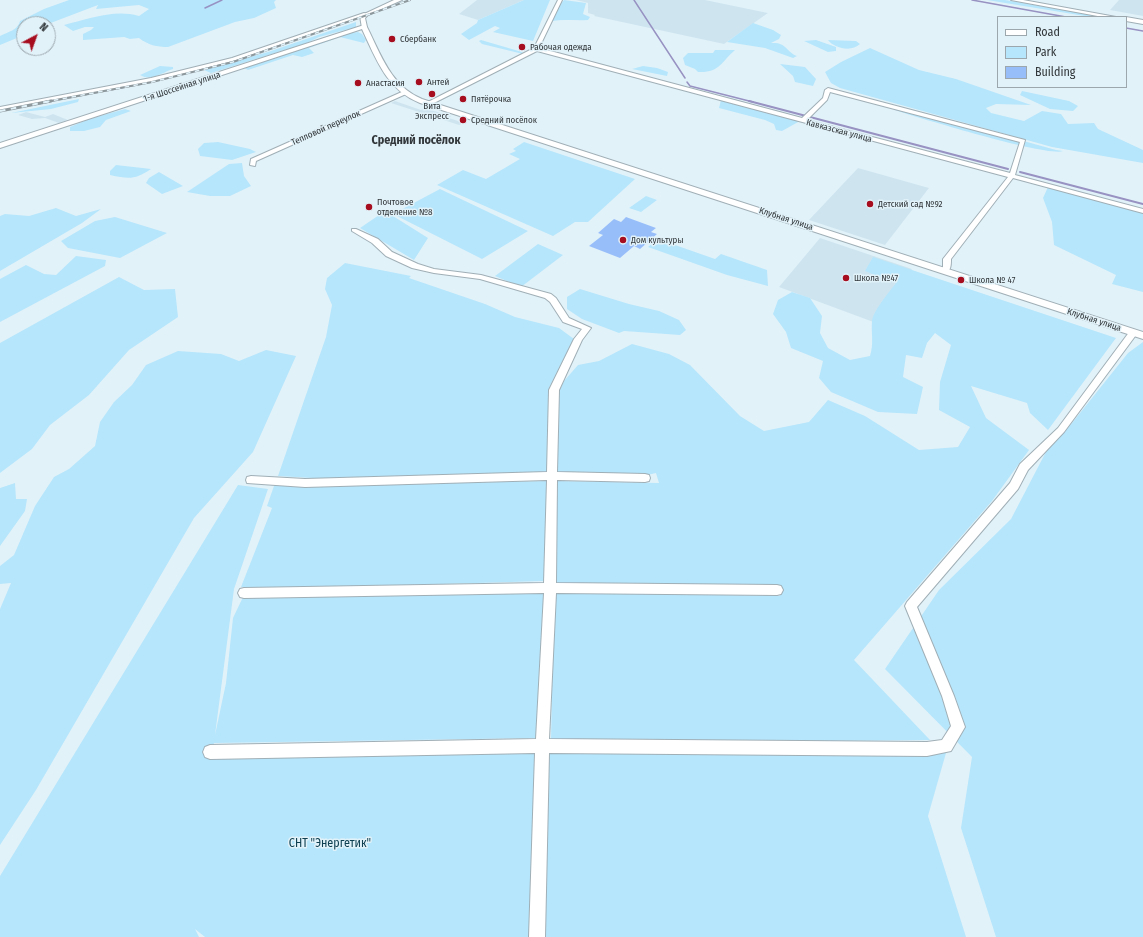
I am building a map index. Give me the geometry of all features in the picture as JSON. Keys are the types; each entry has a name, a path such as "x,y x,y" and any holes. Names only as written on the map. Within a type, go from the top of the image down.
{"main road":[{"path":"364,27 362,18 366,14 399,0"}],"street":[{"path":"428,104 536,49 560,0"},
{"path":"1014,0 1107,16"},
{"path":"0,109 151,80 234,59 366,14"},
{"path":"1127,19 1143,22"},
{"path":"364,27 384,67 404,93"},
{"name":"1-я Шоссейная улица","path":"0,146 364,27"},
{"name":"Кавказская улица","path":"536,49 1143,211"},
{"path":"803,120 825,99 828,90 1023,141 1012,176 947,259 944,271"},
{"name":"Клубная улица","path":"404,93 428,104 1138,334"},
{"name":"Тепловой переулок","path":"253,165 253,160 404,93"},
{"path":"354,230 374,241 389,254 415,266 434,271 481,277 548,296 554,300 566,320 587,328 578,339 554,390 550,588 542,746 537,937"},
{"path":"210,752 542,746 920,749 946,746 958,727 948,696 912,606 1014,486 1024,467 1061,430 1138,334"},
{"path":"251,480 306,483 552,476 645,478"},
{"path":"244,594 550,588 777,590"}],"shaded area":[{"path":"477,0 524,0 478,20 459,14"},
{"path":"576,0 705,0 768,13 724,44 594,16 595,15 588,13 588,3"},
{"path":"1119,0 1143,0 1143,16 1110,10"},
{"path":"395,101 421,110 424,108 451,116 449,118 464,123 459,125 391,103"},
{"path":"26,112 45,117 53,114 68,120 59,123 45,118 32,119 18,115"},
{"name":"Детский сад №92","path":"858,168 929,188 885,245 809,220"},
{"name":"Школа №47","path":"820,238 912,269 876,323 779,287"}],"green space":[{"path":"69,0 276,0 274,2 276,8 254,18 235,22 168,47 153,45 139,38 130,39 124,37 83,40 83,34 94,27 85,27 73,31 64,25 111,14 130,14 139,16 149,9 139,5 96,9 98,5 56,21 56,16 30,16"},
{"path":"524,0 550,0 533,41 493,32 500,28 495,26 469,40 461,34 477,23 478,20"},
{"path":"564,0 586,3 583,14 590,17 588,20 552,21 556,9"},
{"path":"987,0 1005,0 1092,15 1085,16"},
{"path":"356,22 356,27 319,37 307,43 211,73 204,70 268,52"},
{"path":"753,23 773,30 781,35 779,39 771,43 783,45 797,56 793,58 765,48 727,42"},
{"path":"16,28 16,38 0,45 0,36"},
{"path":"358,32 362,34 366,40 364,43 340,37 309,48 314,53 302,57 293,55 248,70 244,68 350,33"},
{"path":"481,40 522,52 523,54 482,44 479,41"},
{"path":"816,40 836,47 836,51 828,52 804,41"},
{"path":"828,40 856,41 860,44 848,49 835,46"},
{"path":"870,48 919,70 956,79 1031,105 996,104 986,108 991,113 1024,121 1042,111 1061,114 1068,124 1094,123 1098,129 1143,150 1143,163 1052,147 840,88 831,83 825,72 841,62"},
{"path":"715,50 735,50 720,66 711,71 698,72 695,69 685,65 683,58 688,53 713,53"},
{"path":"780,64 805,67 816,79 813,86 795,82 793,76"},
{"path":"160,66 173,67 173,69 153,77 144,77 140,75"},
{"path":"643,66 657,68 668,72 667,76 632,69"},
{"path":"1022,91 1069,101 1078,106 1073,111 1050,109 1020,95"},
{"path":"79,99 78,102 51,109 11,113"},
{"path":"721,100 800,121 782,131 776,130 774,124 765,120 719,108"},
{"path":"890,104 1063,151 1036,149 1013,144 939,124 895,110"},
{"path":"125,109 131,111 106,120 100,127 84,131 70,131 70,127 89,119"},
{"path":"218,142 250,149 256,152 232,160 200,156 198,149 204,143"},
{"path":"524,142 635,179 588,222 575,222 553,236 437,185 463,170 486,179 520,159 509,154 516,151 513,149"},
{"path":"242,163 244,176 251,186 230,196 210,196 187,192 229,164"},
{"path":"116,165 151,169 132,178 110,175 110,171"},
{"path":"159,172 183,186 162,194 146,183 149,178"},
{"path":"1048,187 1143,212 1143,292 1112,284 1116,275 1054,245 1052,222 1043,198"},
{"path":"440,189 528,231 482,259 393,214"},
{"path":"646,196 657,200 641,212 629,208"},
{"path":"56,208 76,216 101,209 82,223 0,271 0,216 5,214 29,216"},
{"path":"385,211 428,238 414,260 360,228"},
{"path":"115,217 167,233 120,258 68,248 61,241 95,221"},
{"path":"658,239 715,259 721,254 767,270 768,286 727,275 648,247"},
{"path":"538,244 563,255 521,287 495,276"},
{"path":"76,256 106,260 105,266 0,322 0,279 26,265 44,274 56,275"},
{"path":"873,257 1116,338 1048,430 1030,413 1027,403 971,386 986,418 1029,450 992,501 854,660 930,740 733,742 551,740 554,592 780,596 777,590 558,586 553,582 558,481 659,483 656,473 643,476 557,472 559,391 564,381 578,365 599,361 632,344 669,354 690,365 740,416 764,431 809,422 828,400 865,416 919,450 958,447 970,427 939,410 940,382 951,345 935,333 927,343 922,358 906,355 903,377 923,387 917,414 878,412 831,392 819,378 823,361 791,348 786,332 773,314 778,300 792,292 810,298 822,316 820,333 828,348 850,360 870,356 872,347 873,317 882,301 896,283 865,271"},
{"path":"345,263 411,276 409,278 485,304 515,317 559,328 574,339 549,388 547,472 329,479 278,476 326,337 332,305 325,289 327,278"},
{"path":"119,277 144,290 175,289 178,317 129,350 89,395 50,425 32,449 0,473 0,343"},
{"path":"580,289 629,304 659,311 679,320 686,330 680,335 624,331 619,333 582,319 567,309 567,297"},
{"path":"1143,342 1143,937 996,937 961,828 972,757 885,669 939,590 1011,519 1049,446 1072,423 1128,353"},
{"path":"266,350 296,356 253,452 194,518 36,790 0,845 0,609 11,583 0,584 0,566 14,555 35,506 54,477 69,469 95,446 100,422 114,402 132,385 146,365 178,351 221,354 239,361"},
{"path":"547,481 544,581 306,588 241,587 272,508 267,506 275,483 304,486"},
{"path":"15,483 16,499 27,499 25,511 0,546 0,488"},
{"name":"СНТ \"Энергетик\"","path":"238,485 268,489 234,589 215,735 226,683 233,618 243,597 544,593 537,738 214,743 211,751 538,752 532,937 205,937 195,929 199,937 0,937 0,876"},
{"path":"548,751 946,753 928,816 966,937 545,937"}],"building":[{"name":"Дом культуры","path":"626,217 656,228 651,232 657,234 640,249 634,246 620,258 589,246 603,235 598,233 614,219 621,222"}],"waterway":[{"path":"205,8 222,0"},
{"path":"634,0 685,78"},
{"path":"972,0 1060,16"},
{"path":"1127,28 1143,31"},
{"path":"687,82 690,86 753,102"},
{"path":"749,101 1008,169"},
{"path":"1020,172 1143,204"}],"railway":[{"path":"45,102 152,82 233,62 410,0"},
{"path":"0,111 51,101"}],"place":[{"name":"Сбербанк","path":"392,39"},
{"name":"Рабочая одежда","path":"522,47"},
{"name":"Антей","path":"419,82"},
{"name":"Анастасия","path":"358,83"},
{"name":"Вита Экспресс","path":"432,94"},
{"name":"Пятёрочка","path":"463,99"},
{"name":"Средний посёлок","path":"463,120"},
{"name":"Детский сад №92","path":"870,204"},
{"name":"Почтовое отделение №8","path":"369,207"},
{"name":"Дом культуры","path":"623,240"},
{"name":"Школа №47","path":"846,278"},
{"name":"Школа № 47","path":"961,280"}],"district":[{"name":"Средний посёлок","path":"416,141"}]}
